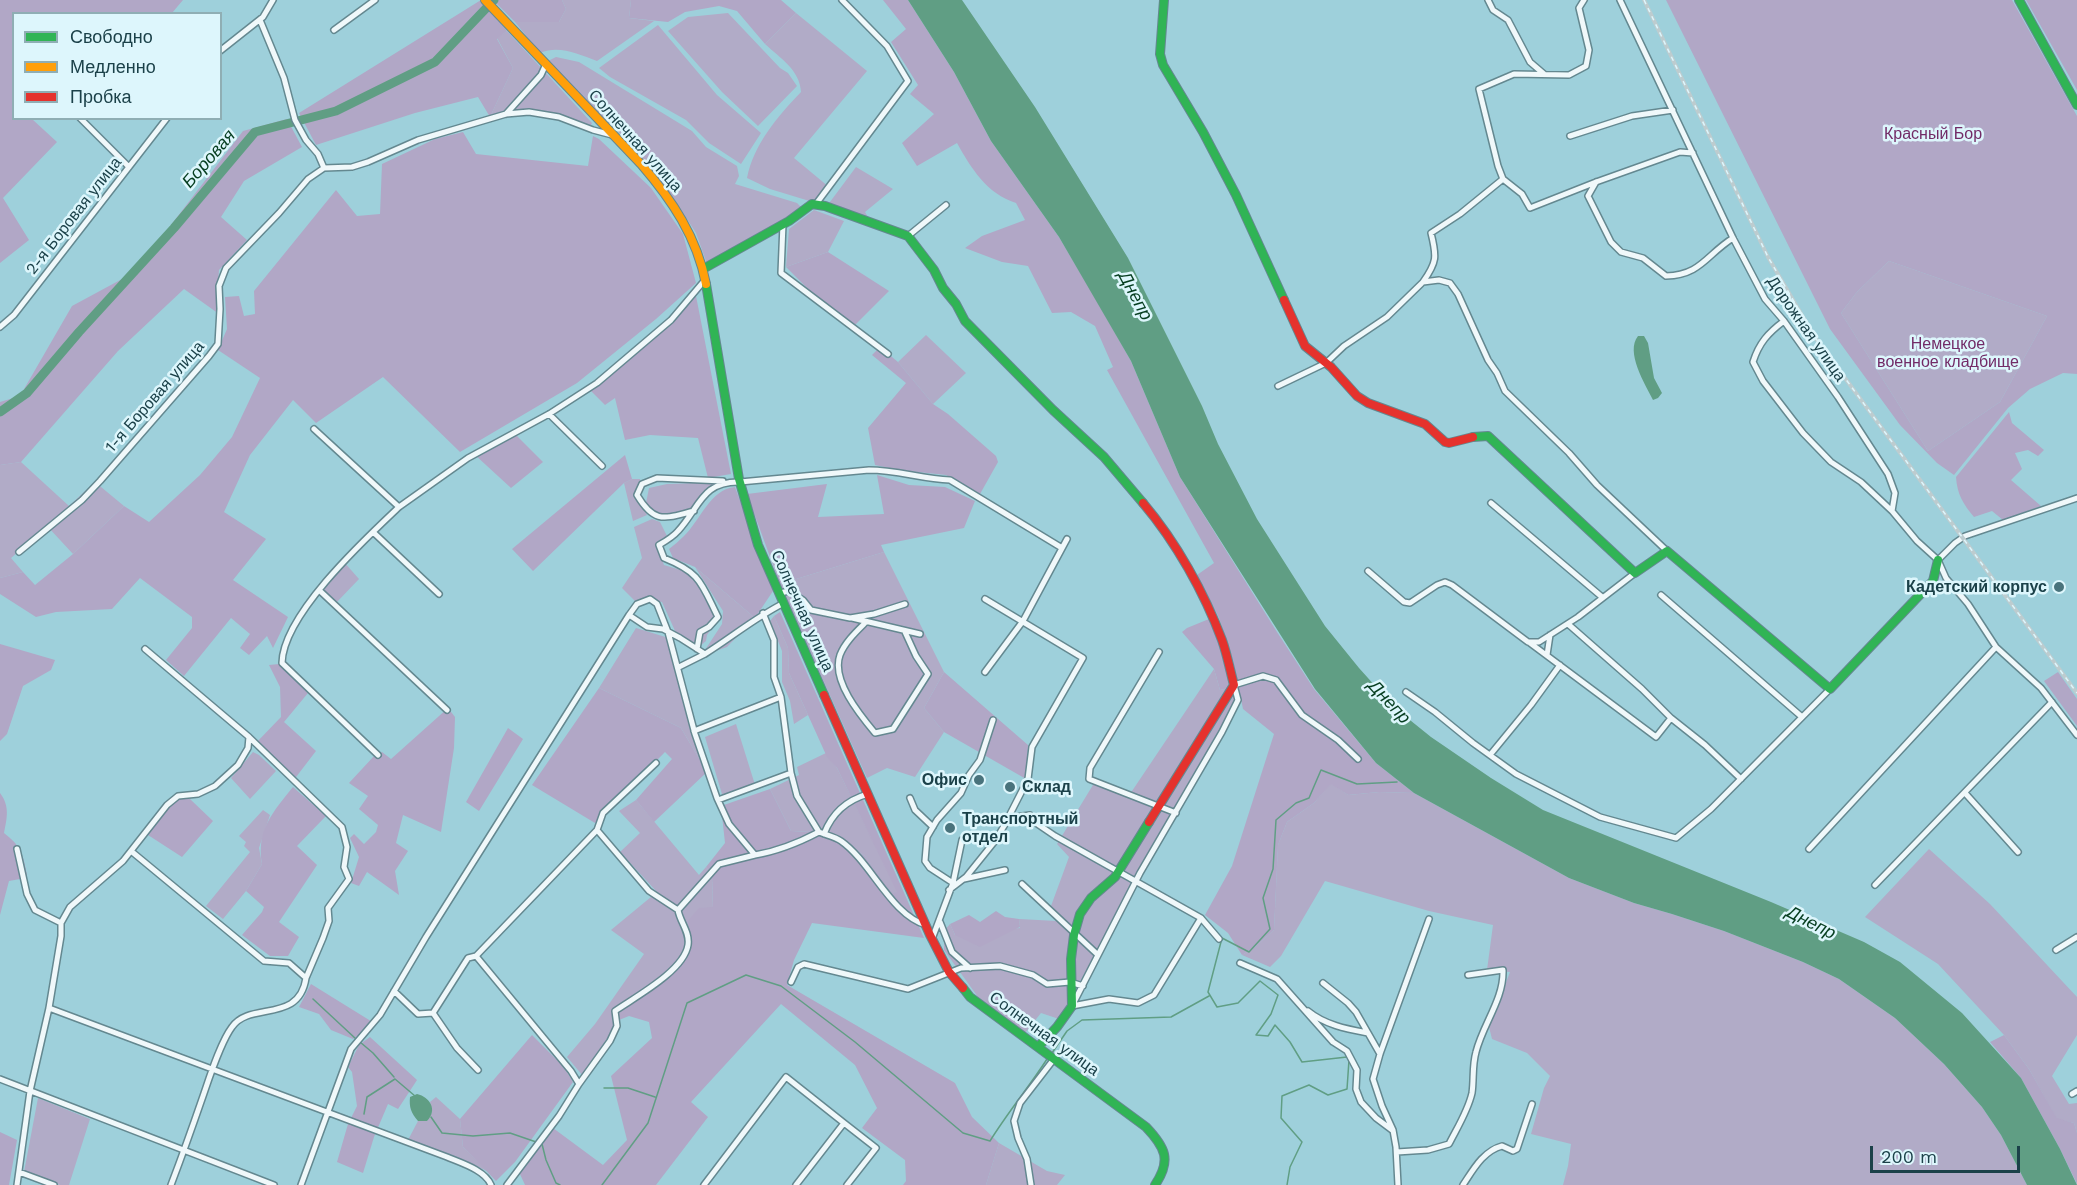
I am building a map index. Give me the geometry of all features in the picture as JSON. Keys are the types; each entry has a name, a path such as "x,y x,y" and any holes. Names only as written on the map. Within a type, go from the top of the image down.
{"street":[{"path":"222,49 260,20 273,0"},
{"path":"334,30 375,0"},
{"name":"Солнечная улица","path":"485,0 666,192 686,222 696,243 703,269 740,482 758,545 932,939 949,972 970,997 1146,1126 1161,1143 1167,1161 1161,1178 1155,1185"},
{"path":"816,204 908,81 887,46 842,0"},
{"path":"1164,0 1160,54 1163,65 1203,132 1236,195 1305,346 1326,363 1358,396 1425,424 1445,442 1481,435 1488,436 1635,573"},
{"path":"1488,0 1493,10 1508,20 1530,62 1545,75"},
{"path":"1584,0 1579,8 1589,50 1586,66 1569,75 1514,74 1479,89 1503,179 1522,194 1530,208 1680,152 1693,153"},
{"name":"Дорожная улица","path":"1620,0 1733,238 1765,299 1784,321 1838,397 1888,474 1895,493 1892,511"},
{"path":"2019,0 2077,105"},
{"path":"260,20 284,78 295,120 324,168 352,167 418,140 506,114 529,112 559,117 614,135"},
{"path":"506,114 541,75 546,64"},
{"path":"1570,136 1632,116 1673,110"},
{"path":"82,120 129,167"},
{"name":"2-я Боровая улица","path":"0,327 14,315 165,120"},
{"name":"1-я Боровая улица","path":"19,552 74,507 100,481 209,356 218,344 219,286 226,268 308,179 324,168"},
{"path":"1278,386 1326,363 1344,346 1387,317 1423,282 1435,266 1431,233 1460,214 1503,179"},
{"path":"1596,182 1588,196 1611,242 1621,252 1643,258 1666,276 1681,276 1695,270 1733,238"},
{"path":"703,269 783,224 812,204 908,236 934,270 965,321 1053,410 1104,457 1156,518 1182,558 1222,641 1238,700 1136,882 1072,1006 1057,1027 1038,1047"},
{"path":"908,236 946,205"},
{"path":"783,224 781,273 888,354"},
{"path":"1423,282 1439,280 1450,284 1458,294 1505,391 1569,453 1597,484 1666,551 1830,689"},
{"path":"378,755 282,663 282,650 286,638 297,618 319,590 373,531 399,507 468,458 549,414 597,383 671,320 704,281"},
{"path":"1784,321 1770,330 1759,344 1753,362 1763,381 1803,433 1831,462 1861,482 1892,511 1917,542 1938,560 1946,578 1968,604 1996,647 2042,688 2077,735"},
{"path":"549,414 603,466"},
{"path":"314,429 399,507"},
{"path":"694,511 669,518 658,516 646,510 637,495 642,484 657,478 740,482 890,470 931,479 950,480 1062,548"},
{"path":"697,649 700,632 709,627 718,617 697,576 682,565 664,558 659,545 677,533 708,490 723,481"},
{"path":"1406,692 1516,774 1600,817 1676,838 1711,809 1741,779 1933,581 1938,560 1955,543 1965,536 2077,498"},
{"path":"1491,503 1602,597"},
{"path":"373,531 440,594"},
{"path":"985,672 1023,621 1067,539"},
{"path":"1528,642 1539,642 1568,624 1666,551"},
{"path":"1368,571 1404,602 1410,603 1445,582 1452,585 1656,737 1671,718"},
{"path":"319,590 447,710"},
{"path":"780,593 789,591 811,610 920,634"},
{"path":"1661,595 1802,717"},
{"path":"301,1185 351,1048 380,1015 638,604 650,599 657,604 679,667 694,731 718,800 729,824 755,855"},
{"path":"949,890 963,879 995,841 1028,779 1032,747 1083,658 985,599"},
{"path":"679,667 705,654 734,636 763,613 784,603"},
{"path":"850,618 874,614 905,604"},
{"path":"763,613 774,640 774,677 781,697 791,773 797,796 822,833 840,840 868,867 903,911 915,922 926,925"},
{"path":"629,615 647,627 668,632 705,654"},
{"path":"866,622 854,634 839,656 840,680 857,712 875,733 893,729 928,674 916,656 905,632"},
{"path":"1568,624 1741,779"},
{"path":"1547,655 1550,635"},
{"path":"1809,849 1996,647"},
{"path":"145,649 249,737 342,827 347,848 344,867 349,879 328,908 328,921 323,938 304,987 292,1004 270,1012 246,1015 232,1026 212,1069 171,1185"},
{"path":"1159,652 1090,768 1089,779 1176,813"},
{"path":"1490,755 1560,665"},
{"path":"1072,1006 1070,982 1072,947 1080,914 1098,891 1115,877 1234,685 1263,676 1276,680 1302,715 1338,740 1358,759"},
{"path":"694,731 781,697"},
{"path":"1875,885 2052,702"},
{"path":"953,883 930,868 925,861 927,837 961,793 969,775 980,760 993,720"},
{"path":"17,1185 30,1091 49,1008 62,936 61,923 70,907 123,861 167,805 178,796 198,794 215,786 238,765 248,748 249,737"},
{"path":"433,1013 468,958 476,956 597,830 603,813 656,763"},
{"path":"718,800 791,773"},
{"path":"1965,793 2018,852"},
{"path":"678,910 719,864 772,852 822,833 828,822 843,806 856,797 868,794"},
{"path":"910,798 915,810 933,827"},
{"path":"1008,818 1030,815 1054,836 1201,918 1219,939"},
{"path":"507,1185 559,1116 610,1041 617,1026 615,1011 633,997 655,986 678,964 688,947 687,931 680,920 678,910 650,891 597,830"},
{"path":"932,939 953,883 962,840"},
{"path":"17,849 27,894 35,910 61,923"},
{"path":"131,851 264,960 289,963 306,978"},
{"path":"963,879 1005,870"},
{"path":"1022,884 1097,954"},
{"path":"1072,1006 1108,999 1138,1003 1154,995 1201,918"},
{"path":"1398,1185 1397,1152 1393,1130 1382,1107 1373,1079 1429,920"},
{"path":"939,921 952,952 970,968"},
{"path":"2056,950 2077,937"},
{"path":"476,956 571,1071 579,1084"},
{"path":"1240,963 1277,979 1333,1042 1347,1051 1357,1070 1356,1089 1360,1102 1376,1118 1393,1130"},
{"path":"791,982 798,967 804,964 908,989 949,972 1000,966 1033,975 1047,984 1070,982 1083,986"},
{"path":"1397,1152 1428,1150 1449,1144 1472,1093 1472,1071 1476,1052 1503,984 1503,970 1468,975"},
{"path":"1323,983 1348,1003 1380,1054"},
{"path":"394,991 418,1014 433,1013"},
{"path":"1298,1003 1317,1018 1347,1029 1368,1033"},
{"path":"49,1008 447,1157 474,1169 489,1180 491,1185"},
{"path":"433,1013 458,1048 478,1070"},
{"path":"1031,1185 1027,1159 1014,1121 1020,1103 1054,1059"},
{"path":"704,1185 786,1077 876,1148 847,1185"},
{"path":"0,1079 274,1185"},
{"path":"1463,1185 1476,1166 1492,1150 1502,1146 1513,1151 1517,1149 1532,1104"},
{"path":"796,1185 844,1123"},
{"path":"19,1172 54,1185"}],"green space":[{"path":"0,0 183,0 173,12 12,12 12,120 33,120 57,142 3,198 29,240 0,263"},
{"path":"481,0 507,31 497,39 513,68 490,117 478,97 415,113 316,145 299,113"},
{"path":"493,0 562,0 566,9 559,22 515,22"},
{"path":"562,0 631,0 629,18 654,21 597,61 561,50 540,53 515,22 559,22 566,9"},
{"path":"631,0 781,0 796,13 765,44 737,11 719,6 685,12 668,22 629,18"},
{"path":"883,0 908,0 954,72 991,141 1059,237 1131,361 1180,477 1314,689 1376,763 1414,793 1379,792 1348,795 1331,784 1314,803 1287,822 1278,845 1274,930 1242,955 1228,933 1205,915 1232,866 1274,734 1243,709 1233,660 1219,618 1197,575 1214,563 1107,370 1113,367 1095,326 1071,312 1052,313 1028,266 1002,262 965,248 982,236 1025,220 1016,203 988,187 974,171 957,143 917,166 902,143 934,114 910,94 918,85 891,42 906,29"},
{"name":"Красный Бор","path":"1666,0 2012,0 2077,116 2077,374 2063,373 2030,389 2008,408 1954,475 1937,463 1900,425 1830,329","holes":["1889,261 2047,316 2000,402 1928,451 1841,313 1857,292"]},
{"path":"2026,0 2077,0 2077,90"},
{"path":"728,13 780,68 788,73 797,86 758,126 722,92 668,31 688,17"},
{"path":"796,13 867,71 794,158 829,187 816,203 770,189 747,178 761,142 783,111 801,92 800,84 793,71 765,44"},
{"path":"658,25 717,95 761,133 741,164 709,143 686,120 610,77 599,68"},
{"path":"507,31 592,123 590,127 541,112 518,112 490,117 513,68 497,38"},
{"path":"556,57 579,62 692,131 706,147 737,166 739,176 735,184 797,203 802,208 782,223 707,264 696,233 670,193 630,143 548,61"},
{"path":"287,119 302,147 244,181 221,217 247,240 219,270 217,297 219,314 184,289 118,351 21,462 0,465 0,402 20,396 72,306 135,272 243,131"},
{"path":"463,132 476,154 588,166 593,136 599,139 651,188 683,234 696,283 656,319 577,383 460,452 383,377 316,423 293,400 250,455 224,512 266,539 233,580 288,617 273,648 267,636 249,655 240,648 250,634 231,618 184,676 166,660 192,628 192,617 140,578 112,609 56,612 36,617 0,594 0,578 23,572 35,585 73,554 124,506 149,522 200,475 232,437 260,378 218,350 227,329 225,297 239,296 244,316 255,314 254,291 336,190 357,216 380,214 382,164 435,139"},
{"path":"856,167 893,189 865,212 869,219 827,206"},
{"path":"814,210 844,221 828,252 786,267 789,229"},
{"path":"828,252 889,291 855,325 820,301 786,267"},
{"name":"Немецкое военное кладбище","path":"1889,261 2047,316 2000,402 1928,451 1841,313 1857,292"},
{"path":"696,296 731,474 708,478 698,438 650,435 625,440 615,398 605,405 589,389"},
{"path":"926,335 966,373 933,404 898,362"},
{"path":"880,347 898,362 933,404 948,414 996,456 998,462 980,494 946,475 875,465 868,428 906,383 872,355"},
{"path":"2009,412 2012,423 2044,450 2038,456 2028,450 2015,453 2022,469 2011,480 2041,506 2003,520 1992,511 1974,517 1961,499 1956,477"},
{"path":"513,432 543,462 511,488 474,454"},
{"path":"625,455 632,479 624,483 533,571 512,549"},
{"path":"21,462 69,506 95,482 124,506 73,554 48,527 11,558 23,572 0,578 0,465"},
{"path":"877,475 909,485 945,487 975,501 964,528 881,545 884,552 780,584 747,494 827,484 818,517 884,514"},
{"path":"632,479 640,479 641,504 647,515 633,521 624,483"},
{"path":"727,482 713,489 697,512 674,520 657,515 646,503 649,488 667,484"},
{"path":"735,487 773,591 755,618 695,567 673,558 669,549 690,530 712,499 726,489"},
{"path":"652,519 660,522 669,540 658,548 664,565 694,574 717,621 707,635 706,641 699,647 676,633 662,602 648,599 636,602 622,588 642,558 634,527"},
{"path":"884,552 944,672 924,708 944,732 915,777 887,768 867,778 780,584"},
{"path":"344,562 359,579 336,603 321,587"},
{"path":"695,567 755,618 727,647 710,653 705,650 722,624 723,611"},
{"path":"780,612 924,938 812,923 794,960 787,985 955,1083 972,1117 999,1143 986,1185 903,1185 906,1181 905,1160 862,1128 877,1108 855,1065 781,1004 691,1102 708,1117 656,1185 525,1185 519,1172 553,1128 603,1165 627,1140 611,1076 652,1038 649,1022 629,1016 619,1020 615,1013 654,986 689,949 691,940 687,922 699,908 713,907 712,875 706,867 725,843 721,806 770,789 791,831 831,833 865,856 892,894 897,892 837,768 827,757 789,673 788,648 774,616"},
{"path":"774,616 788,648 789,673 808,715 794,724 790,701 782,682 782,651 770,621"},
{"path":"1209,619 1228,667 1233,687 1220,690 1214,669 1182,632"},
{"path":"636,628 672,639 707,772 681,728 599,688"},
{"path":"0,644 55,660 51,670 23,686 7,734 0,741"},
{"path":"279,664 308,693 284,722 316,751 293,781 255,744 281,717 280,687 269,665"},
{"path":"1214,669 1220,690 1233,687 1239,703 1173,815 1059,1019 1041,1013 1025,1033 978,997 944,950 944,931 950,924 955,935 1020,928 1019,919 1057,921 1051,906 1069,857 1057,844 1096,780 1130,794"},
{"path":"944,672 1028,745 1026,779 944,732 924,708"},
{"path":"2058,672 2077,699 2077,726 2044,681"},
{"path":"599,688 681,728 707,772 654,822 636,800 672,759 665,752 595,823 532,785"},
{"path":"448,708 455,717 454,748 441,832 403,815 396,843 408,851 395,871 399,895 367,872 359,886 351,883 359,857 350,838 354,834 364,844 376,832 378,825 359,809 368,796 349,783 375,755 382,752 391,759"},
{"path":"736,724 756,788 724,801 705,737"},
{"path":"508,728 523,739 479,811 466,802"},
{"path":"253,752 276,771 250,799 231,778"},
{"path":"826,753 837,768 898,892 892,895 865,856 832,833 791,831 770,789 799,775 797,767"},
{"path":"1331,783 1348,795 1379,792 1414,793 1569,878 1634,903 1724,931 1803,962 1839,979 1895,1018 1944,1064 1982,1107 2001,1135 2027,1185 1563,1185 1571,1144 1531,1134 1544,1088 1550,1076 1527,1053 1492,1039 1489,1027 1510,972 1487,970 1493,925 1429,911 1325,881 1281,956 1270,967 1242,955 1274,930 1278,845 1287,822 1314,803"},
{"path":"293,787 326,816 297,846 317,865 279,922 299,937 288,956 270,956 242,935 264,907 246,891 262,864 262,841 268,822"},
{"path":"0,793 6,807 7,817 4,833 20,851 27,875 9,881 0,915"},
{"path":"174,799 190,799 213,821 182,857 148,835"},
{"path":"636,800 699,875 706,867 712,875 713,908 687,922 691,940 689,949 619,1020 583,1076 567,1057 595,1024 644,954 611,930 657,892 620,852 640,833 619,811"},
{"path":"263,810 270,815 259,848 262,864 246,891 223,919 206,906 250,852 244,846 246,842 239,836"},
{"path":"1929,849 1990,904 2077,997 2077,1035 2052,1076 2069,1104 2077,1103 2077,1133 2074,1123 2057,1119 2029,1069 2004,1035 1938,964 1865,917"},
{"path":"996,911 1005,917 1019,919 1020,927 980,947 955,935 950,924 969,915 980,922"},
{"path":"311,984 374,1023 353,1039 331,1030 319,1014 299,1007"},
{"path":"532,1035 564,1067 573,1082 515,1162 496,1181 463,1147 460,1119"},
{"path":"2004,1035 2029,1069 2057,1118 2074,1123 2077,1133 2077,1184 2021,1078 1990,1042"},
{"path":"370,1037 417,1080 398,1109 388,1104 374,1137 363,1173 337,1162 348,1124 357,1106 352,1072 348,1067 359,1045"},
{"path":"436,1097 460,1119 463,1147 487,1171 457,1157 408,1140 418,1121 427,1121 432,1112 430,1102"},
{"path":"38,1098 90,1119 69,1185 60,1185 24,1172"},
{"path":"0,1132 17,1140 9,1185 0,1185"},
{"path":"999,1143 1047,1171 1065,1175 1057,1185 986,1185"}],"water":[{"name":"Днепр","path":"908,0 962,0 1035,107 1128,258 1257,519 1325,626 1395,708 1431,737 1543,810 1771,902 1864,942 1900,962 1962,1013 2021,1078 2077,1185 2027,1185 2001,1135 1982,1107 1944,1064 1895,1018 1839,979 1803,962 1724,931 1634,903 1569,878 1414,793 1376,763 1315,689 1180,477 1131,361 1059,237 991,141 954,72"},
{"path":"1638,336 1644,336 1648,343 1654,378 1662,393 1653,400 1635,359 1634,350"},
{"path":"417,1094 426,1098 431,1104 432,1113 427,1121 418,1121 411,1110 410,1097"}],"waterway":[{"name":"Боровая","path":"0,412 27,393 174,228 255,132 336,111 435,62 494,0"},
{"path":"1347,1057 1302,1062 1290,1042 1275,1025 1268,1036 1256,1035 1271,1014 1278,995 1260,981 1238,1003 1217,1007 1208,992 1222,938 1249,952 1270,929 1263,898 1273,869 1276,820 1296,803 1309,798 1321,770 1357,784 1397,782"},
{"path":"602,1185 648,1123 687,1003 746,975 781,986 855,1042 963,1133 990,1141 1047,1059"},
{"path":"1052,1053 1067,1031 1082,1020 1171,1017 1209,996"},
{"path":"313,999 356,1039"},
{"path":"360,1042 394,1077"},
{"path":"1287,1185 1290,1167 1302,1142 1281,1118 1282,1096 1309,1085 1328,1095 1347,1089 1349,1060"},
{"path":"364,1114 367,1097 395,1079 415,1096"},
{"path":"604,1088 628,1088 655,1097"},
{"path":"431,1117 442,1133 473,1136 510,1133 542,1144 556,1183 560,1185"}],"railway":[{"path":"1644,0 1768,257 1814,336 2077,693"}],"traffic: fast":[{"path":"1164,0 1160,54 1163,65 1203,132 1236,195 1284,300"},
{"path":"2019,0 2077,105"},
{"path":"703,269 789,221 812,204 825,206 908,236 934,270 965,321 1053,410 1104,457 1143,503"},
{"path":"706,284 739,479 758,545 824,695"},
{"path":"1473,437 1488,436 1635,573 1667,551 1830,689 1933,581 1938,560"},
{"path":"1038,1047 1057,1027 1072,1006 1071,959 1080,914 1091,898 1115,877 1149,822"},
{"path":"963,988 970,997 1146,1127 1158,1141 1164,1154 1163,1168 1155,1185"}],"traffic: slow":[{"path":"485,0 652,178 673,205 690,235 706,284"}],"traffic: jam":[{"path":"1284,300 1305,346 1331,367 1357,396 1368,403 1425,424 1445,442 1473,437"},
{"path":"1143,503 1167,534 1198,586 1222,640 1234,685 1149,822"},
{"path":"824,695 930,935 949,972 963,988"}],"place":[{"name":"Кадетский корпус","path":"2059,587"},
{"name":"Офис","path":"979,780"},
{"name":"Склад","path":"1010,787"},
{"name":"Транспортный отдел","path":"950,828"}]}
